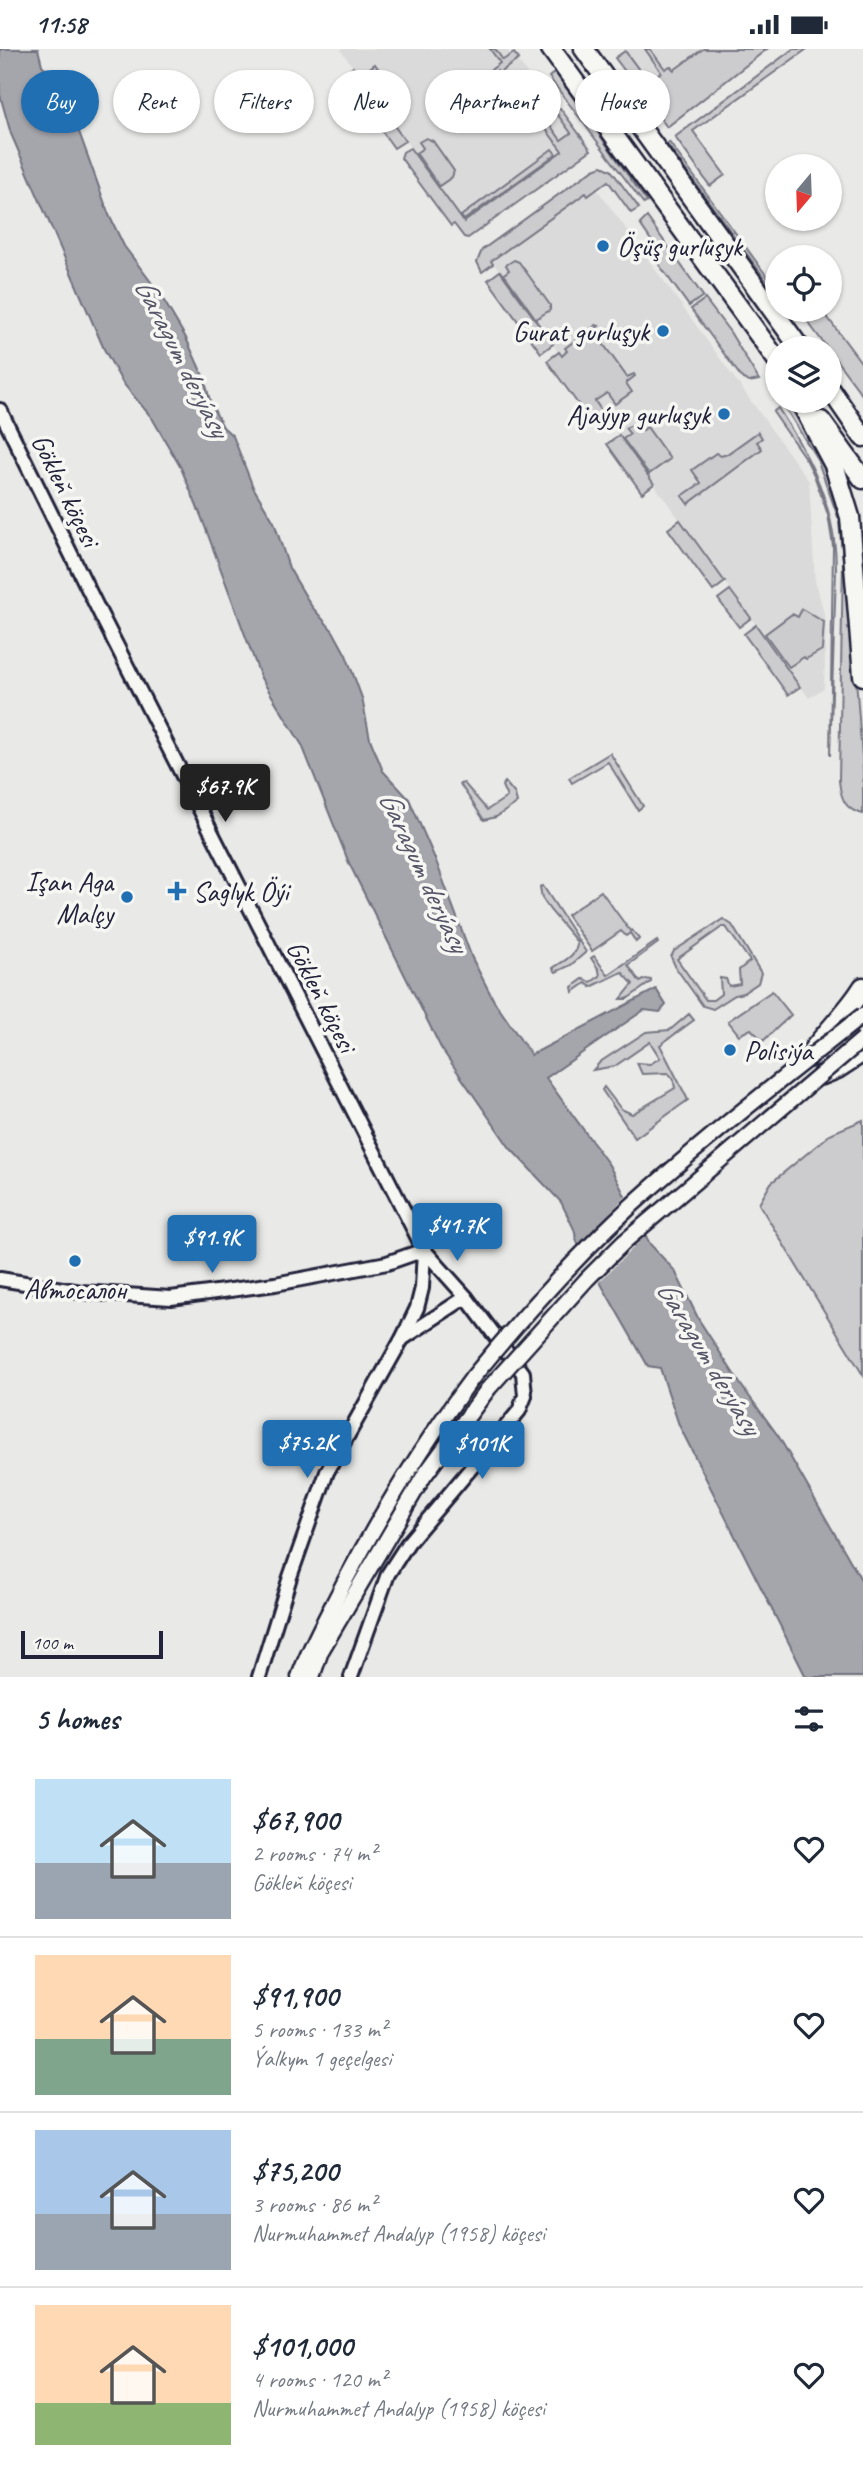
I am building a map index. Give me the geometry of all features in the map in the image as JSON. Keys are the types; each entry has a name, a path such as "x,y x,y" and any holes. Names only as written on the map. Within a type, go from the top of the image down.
{"highway":[{"path":"551,49 765,343"},
{"path":"584,49 791,336"},
{"path":"842,395 863,418"},
{"path":"842,406 863,437"},
{"path":"806,413 834,465 850,517 863,675"},
{"path":"815,413 863,479"},
{"path":"804,1061 818,1041 849,1008 863,987"},
{"path":"816,1078 837,1069 863,1052"}],"main road":[{"path":"299,1677 309,1651 370,1536 411,1466 473,1377 511,1331 652,1187 863,1015"},
{"path":"312,1677 321,1651 424,1476 488,1389 561,1307 624,1242 863,1039"}],"street":[{"name":"Gökleň köçesi","path":"0,410 89,592 424,1250 422,1288 417,1308 327,1472 259,1677"},
{"path":"0,1279 81,1292 171,1298 275,1284 387,1263 424,1250 466,1297 523,1373 525,1396 519,1411 408,1543 388,1574 351,1677"},
{"path":"402,1339 466,1297"}],"shaded area":[{"path":"340,49 506,49 525,70 425,70 425,133 561,133 561,120 570,133 556,142 562,151 464,222 400,133 411,133 411,70 355,70"},
{"path":"490,49 495,49 503,60 514,53 519,59 503,70 491,70 500,63"},
{"path":"624,49 703,49 674,70 670,65 663,70 639,70"},
{"path":"645,49 650,49 665,69 670,66 674,70 703,49 767,49 670,125 670,70 660,70"},
{"path":"793,49 807,49 693,131 725,175 710,186 675,137"},
{"path":"625,51 639,70 624,70 615,58"},
{"path":"375,64 379,70 367,70"},
{"path":"561,80 575,100 575,112 561,93"},
{"path":"561,109 575,128 575,133 578,133 591,150 468,238 464,237 454,224 451,226 401,158 403,152 410,148 464,222 562,151 549,133 556,133 561,140 571,133 561,119"},
{"path":"383,133 399,133 405,141 394,148"},
{"path":"591,133 598,133 647,202 644,204"},
{"path":"426,138 433,141 454,171 452,177 439,186 416,153 423,148 419,142"},
{"path":"669,142 765,274 765,279 667,144"},
{"path":"552,149 556,154 464,220 461,216"},
{"path":"602,166 611,170 639,208 631,213 608,181 588,196 586,193 491,261 493,264 482,272 477,262 482,250 594,169"},
{"path":"597,189 809,481 815,581 826,621 824,688 809,698 492,261 586,193 588,196"},
{"path":"647,217 703,296 689,306 655,259 661,255 640,224"},
{"path":"514,260 519,262 550,305 550,310 536,319 504,274 509,270 506,265"},
{"path":"500,271 553,344 541,353 488,280"},
{"path":"705,299 730,332 759,380 749,382 742,378 691,309"},
{"path":"808,322 831,322 841,336 818,336"},
{"path":"596,325 599,326 594,331 627,377 634,374 635,376 626,383 632,392 615,404 607,393 595,401 611,425 599,433 547,361 559,352 562,356 567,351 565,348"},
{"path":"842,337 863,365 863,396 842,368"},
{"path":"774,413 781,413 811,465 820,485 832,527 836,571 830,756 833,546 828,515 807,461"},
{"path":"788,413 797,413 821,452 843,517 838,517 817,459"},
{"path":"632,425 642,431 647,427 670,459 649,474 623,439 630,434 625,428"},
{"path":"758,432 762,438 757,442 762,449 688,504 682,496 701,483 692,470 716,453 721,456 727,454"},
{"path":"619,435 654,484 642,493 607,444"},
{"path":"680,520 725,582 713,591 668,529"},
{"path":"839,523 844,523 863,770 863,814 852,810 845,803 839,781 843,559"},
{"path":"730,590 751,618 739,627 718,599"},
{"path":"802,609 824,622 822,650 789,667 765,634 792,614 798,617"},
{"path":"756,625 800,687 788,695 744,634"},
{"path":"610,753 643,806 638,810 608,762 572,783 569,778"},
{"path":"505,782 515,794 517,803 496,817 484,820 460,784 464,783 487,810 507,797 502,786"},
{"path":"543,886 586,952 571,965 556,972 553,968 575,951 577,942 542,898 540,887"},
{"path":"601,891 639,939 636,942 630,933 626,936 621,931 592,951 567,915"},
{"path":"723,919 732,925 761,973 758,983 713,1009 703,1006 676,968 671,957 674,951","holes":["722,927 726,927 750,961 739,970 740,984 729,986 726,979 720,978 721,994 713,1000 706,1000 677,959"]},
{"path":"657,941 658,943 628,965 640,982 646,979 651,982 627,999 621,999 633,984 622,972 591,987 586,983 573,992 572,987 583,979 591,982 600,976 591,958 594,956 608,975"},
{"path":"772,991 791,1015 763,1041 751,1029 739,1035 728,1021"},
{"path":"689,1014 694,1020 660,1045 688,1100 635,1138 602,1090 604,1087 621,1109 632,1114 675,1088 673,1078 668,1073 642,1074 637,1063 650,1064 660,1058 650,1042 615,1066 593,1070 600,1062 646,1032 670,1030"},
{"path":"863,1120 863,1375 759,1204 771,1183 832,1133"}],"water":[{"name":"Garagum derýasy","path":"0,49 38,49 46,70 21,70 21,133 79,133 109,215 124,246 160,294 186,338 204,378 211,404 223,427 233,436 253,487 274,522 289,568 312,607 333,631 346,655 362,698 370,739 383,771 409,799 436,861 472,958 494,1001 531,1055 656,989 666,1005 660,1012 644,1010 546,1078 609,1165 650,1244 675,1271 699,1320 779,1437 863,1583 863,1677 806,1677 679,1425 660,1368 648,1366 577,1242 561,1202 510,1148 441,1048 349,863 302,745 261,678 181,468 152,418 122,382 104,349 11,134 0,95"}],"pier":[{"path":"628,1194 648,1233 598,1283 576,1247"}],"place":[{"name":"Öşüş gurluşyk","path":"603,246"},
{"name":"Gurat gurluşyk","path":"663,331"},
{"name":"Ajaýyp gurluşyk","path":"724,414"},
{"name":"Saglyk Öýi","path":"177,891"},
{"name":"Işan Aga Malçy","path":"127,897"},
{"name":"Polisiýa","path":"730,1050"},
{"name":"Автосалон","path":"75,1261"}]}
